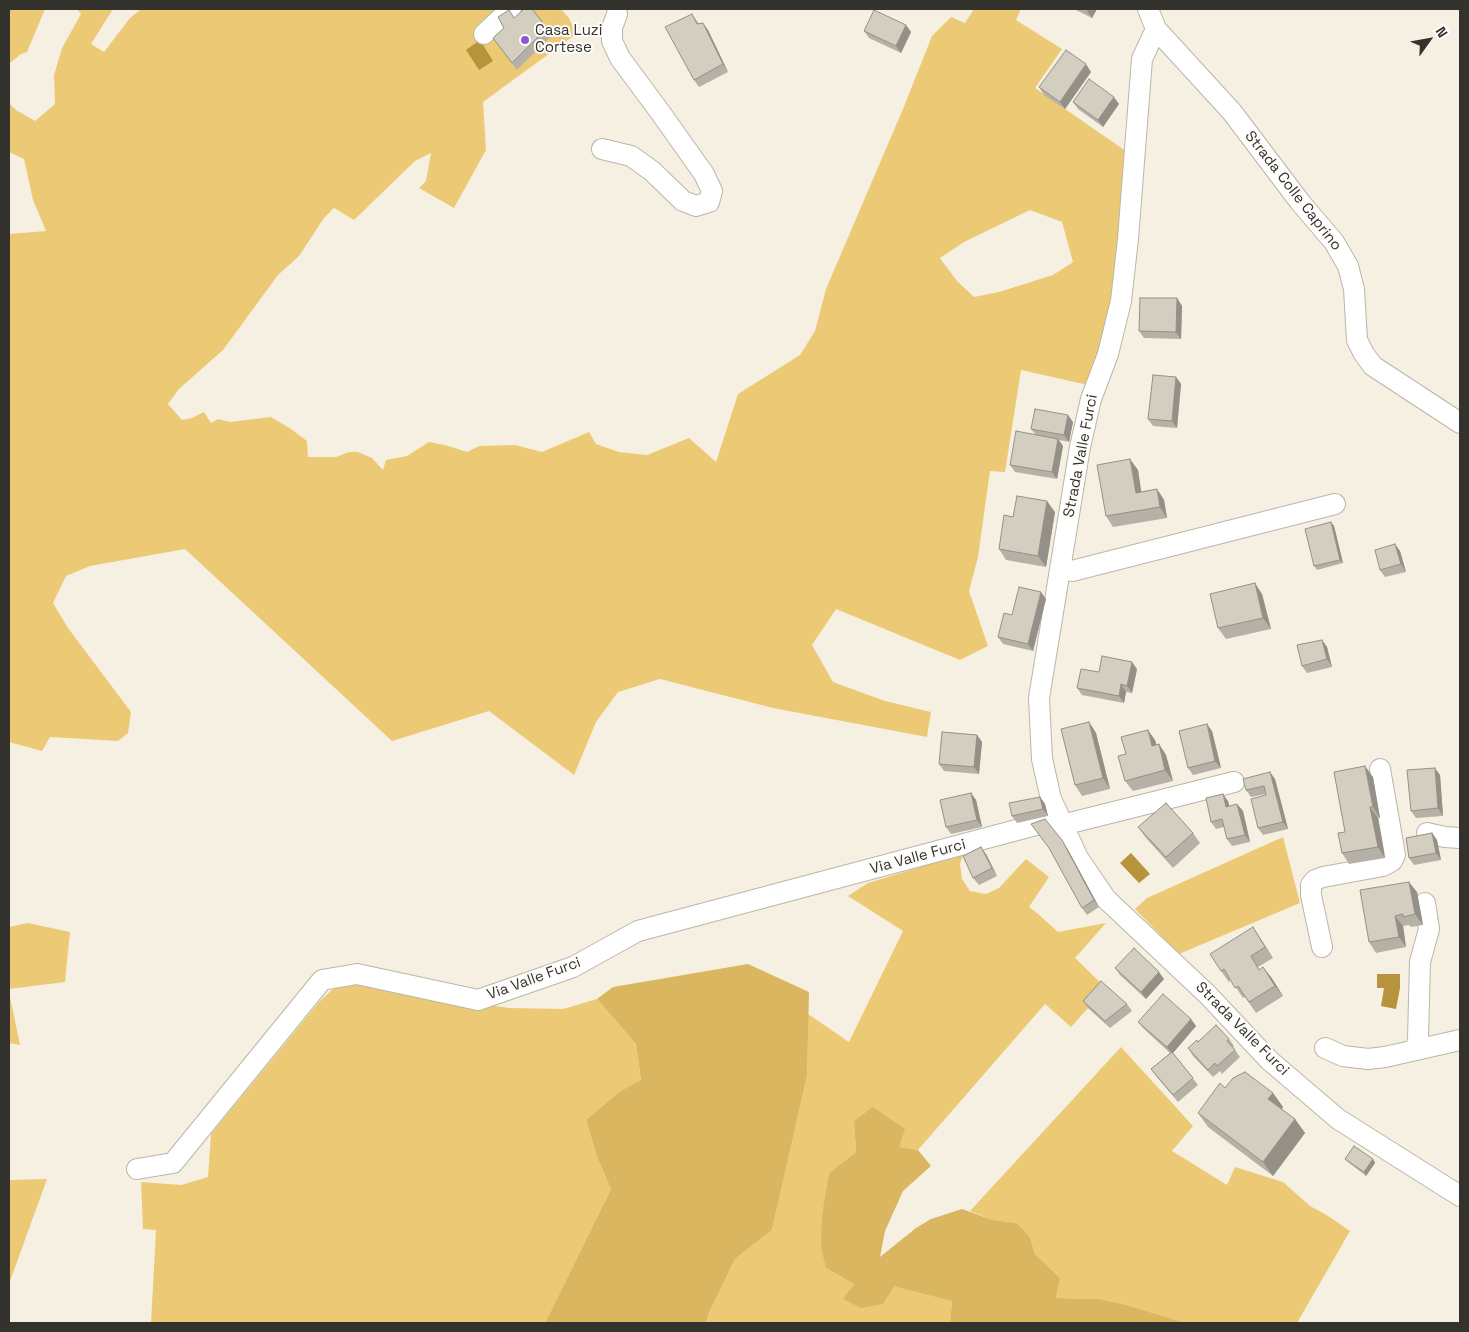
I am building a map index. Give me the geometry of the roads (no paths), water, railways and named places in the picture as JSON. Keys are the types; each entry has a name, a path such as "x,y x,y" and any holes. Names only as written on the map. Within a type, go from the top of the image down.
{"street":[{"path":"484,34 511,9"},
{"path":"1148,9 1156,29"},
{"path":"602,149 631,156 652,171 683,201 696,206 709,202 712,191 704,174 620,58 612,41 612,28 616,14"},
{"name":"Strada Colle Caprino","path":"1156,29 1232,112 1300,202 1334,242 1348,266 1354,289 1357,340 1373,366 1460,422"},
{"name":"Strada Valle Furci","path":"1156,29 1142,59 1129,230 1121,302 1108,354 1091,399 1080,447 1039,698 1042,759 1050,799 1078,858 1106,898 1208,995 1269,1060 1338,1119 1460,1196"},
{"path":"1060,569 1072,571 1335,504"},
{"path":"1322,947 1310,895 1310,885 1315,880 1323,877 1383,866 1392,861 1395,855 1380,769"},
{"path":"1061,822 1234,782"},
{"name":"Via Valle Furci","path":"137,1169 173,1163 322,980 357,974 478,1000 573,967 638,931 1061,822"},
{"path":"1427,833 1460,838"},
{"path":"1416,1050 1420,962 1429,929 1424,904"},
{"path":"1325,1048 1344,1056 1368,1059 1460,1040"}],"place":[{"name":"Casa Luzi Cortese","path":"525,40"}]}
